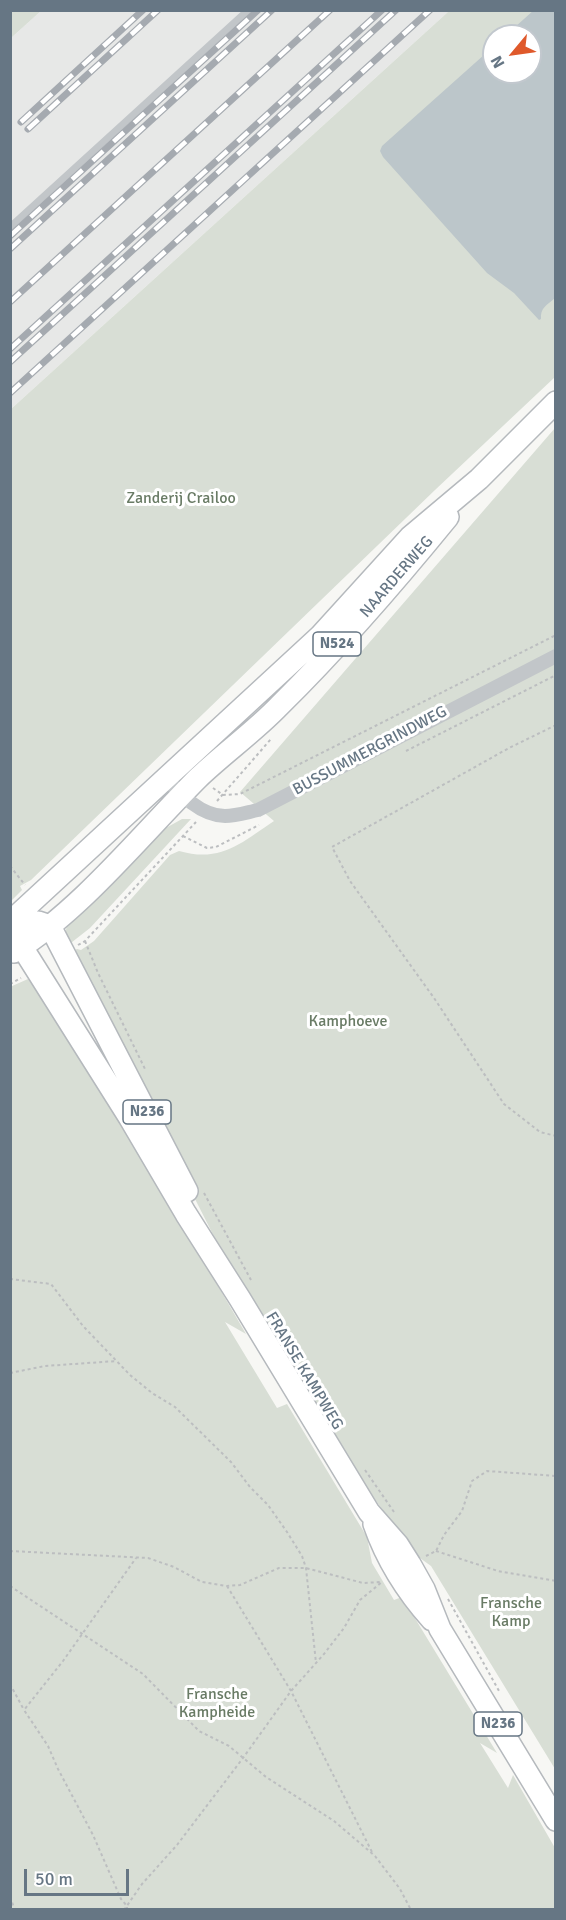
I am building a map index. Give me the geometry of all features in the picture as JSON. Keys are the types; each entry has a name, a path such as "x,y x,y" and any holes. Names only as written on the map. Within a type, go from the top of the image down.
{"main road":[{"name":"NAARDERWEG","path":"166,778 320,636 410,537 479,479 555,402"},
{"name":"NAARDERWEG","path":"182,795 199,777 279,707 400,576 479,479"},
{"name":"N524","path":"14,918 166,778"},
{"name":"N524","path":"50,926 106,873 182,795"},
{"path":"14,918 50,926"},
{"name":"FRANSE KAMPWEG","path":"14,918 16,951 247,1293"},
{"path":"16,951 50,926"},
{"name":"FRANSE KAMPWEG","path":"50,926 133,1087 369,1512 398,1545 410,1564 424,1589 440,1629 555,1820"}],"street":[{"name":"BUSSUMMERGRINDWEG","path":"166,778 182,795 207,811 224,816 258,810 414,727 555,656"}],"lane":[{"path":"10,227 248,10"}],"path":[{"name":"BUSSUMMERGRINDWEG","path":"223,795 240,794 555,635"},
{"path":"555,725 509,748 332,847 350,881 434,998 504,1104 540,1132 555,1136"},
{"path":"148,1074 98,973 85,941 183,836 207,848 216,847 266,821"},
{"path":"10,866 35,899"},
{"path":"202,1187 247,1293"},
{"path":"10,1279 51,1284 83,1326 117,1361 152,1394 175,1407 231,1462 250,1487 268,1505 302,1556 306,1568 316,1663"},
{"path":"10,1373 45,1366 117,1361"},
{"path":"360,1462 399,1519"},
{"path":"425,1557 436,1551 444,1535 462,1510 472,1481 488,1471 555,1476"},
{"path":"10,1551 148,1558 174,1567 202,1582 226,1586 240,1585 279,1568 306,1568 363,1582 382,1582 360,1600 344,1629 291,1691 177,1845 142,1884 126,1908 93,1835 48,1746 10,1684"},
{"path":"436,1551 498,1571 555,1581"},
{"path":"24,1710 136,1558"},
{"path":"10,1586 143,1674 199,1731 229,1746 266,1777 334,1821 375,1856"},
{"path":"226,1586 291,1691 375,1856 400,1889 411,1910"},
{"path":"447,1597 503,1696"},
{"path":"10,1695 13,1689"},
{"path":"10,1896 15,1910"}],"shaded area":[{"path":"534,10 556,11 555,298 543,309 539,320 514,293 487,273 380,151 382,146 482,57 482,84 542,84 542,24 518,24"},
{"path":"41,11 449,11 11,409 11,38"}],"green space":[{"path":"13,11 41,11 11,38 11,13"},
{"name":"Zanderij Crailoo","path":"449,11 555,11 555,377 31,880 20,886 22,890 11,901 11,409"},
{"name":"Kamphoeve","path":"555,428 555,1769 431,1566 413,1553 374,1498 261,1321 227,1262 70,953 77,949 81,950 94,941 170,855 179,851 194,854 219,853 241,843 274,821 240,792"},
{"path":"182,819 191,819 90,928 67,946 65,937 67,923 164,829"},
{"name":"Fransche Kampheide","path":"28,979 49,1004 123,1123 246,1334 225,1322 277,1408 287,1404 367,1537 372,1563 394,1600 402,1597 497,1753 480,1743 508,1788 513,1775 555,1848 556,1909 11,1910 10,987"}],"railway":[{"path":"21,122 143,10"},
{"path":"28,129 158,10"},
{"path":"10,236 258,10"},
{"path":"10,249 272,10"},
{"path":"10,302 330,10"},
{"path":"10,349 382,10"},
{"path":"10,362 396,10"},
{"path":"10,393 430,10"}],"park label":[{"name":"Fransche Kamp","path":"511,1613"}]}
